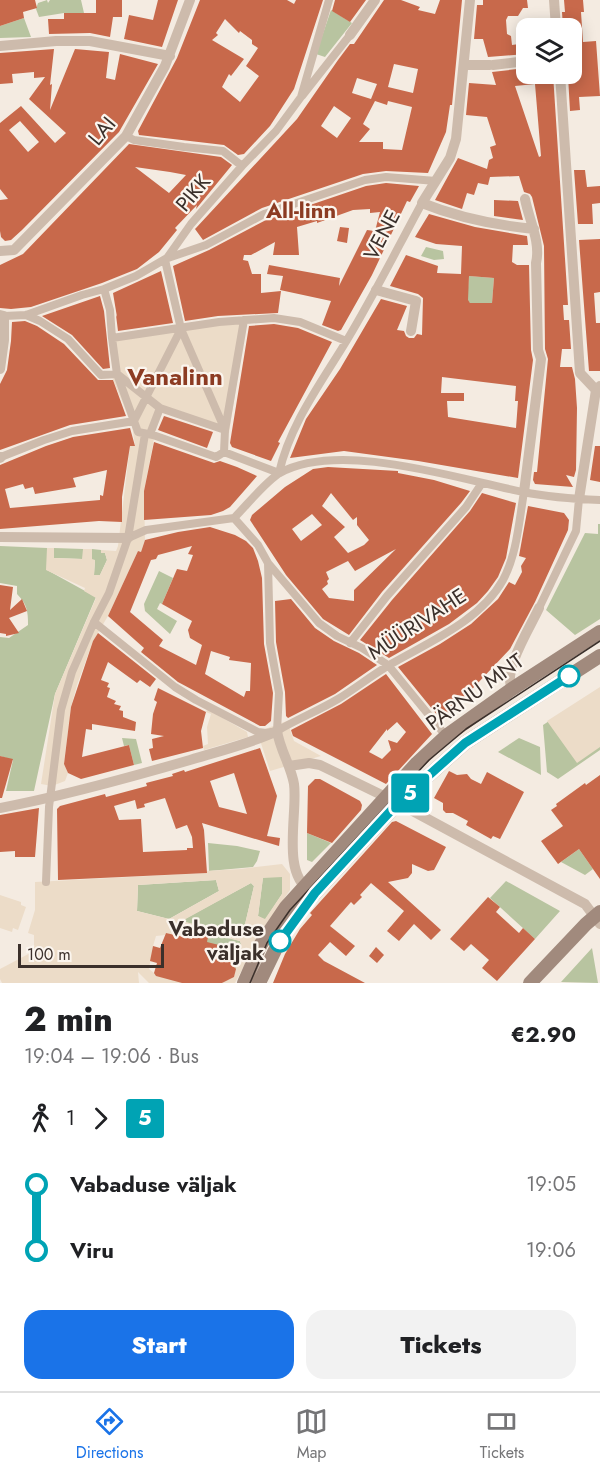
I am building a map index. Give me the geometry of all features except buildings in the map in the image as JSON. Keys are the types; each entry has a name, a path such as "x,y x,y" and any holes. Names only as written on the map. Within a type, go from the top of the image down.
{"main road":[{"name":"PÄRNU MNT","path":"259,983 309,890 385,798 446,736 512,689 600,632"},
{"name":"PÄRNU MNT","path":"243,982 261,944 286,907 309,890 398,803 465,743 600,656"},
{"path":"530,983 599,920"},
{"path":"539,983 599,920"}],"street":[{"name":"LAI","path":"0,251 14,250 126,136 170,56 190,0"},
{"name":"PIKK","path":"2,315 26,315 104,289 136,276 166,259 191,225 276,131 301,97 329,0"},
{"path":"301,97 375,0"},
{"name":"VENE","path":"279,473 284,450 306,405 376,290 422,203 450,158 456,139 470,0"},
{"path":"554,0 555,18"},
{"path":"0,46 56,41 90,41 170,56"},
{"path":"464,65 516,63"},
{"path":"512,689 509,684 512,667 576,531 579,499 598,388 580,373 561,84"},
{"path":"126,136 134,140 223,151 242,166"},
{"path":"225,430 181,329 166,259 206,244 264,214 365,180 386,177 436,181"},
{"name":"MÜÜRIVAHE","path":"0,808 50,799 260,739 341,697 388,665 455,627 482,606 496,591 505,577 513,552 524,492 541,359 538,350 536,263 538,256 534,229 525,199"},
{"path":"422,203 478,222 534,229"},
{"path":"104,289 110,310 117,374 138,432 216,457 224,453 279,473"},
{"path":"376,290 416,301 411,331"},
{"path":"0,369 4,340 2,315"},
{"path":"26,315 68,339 101,375 117,374 160,408 225,430"},
{"path":"112,338 264,318 288,319 346,341"},
{"path":"224,453 225,430 244,320"},
{"path":"134,422 181,329"},
{"path":"46,882 50,799 61,710 72,672 109,593 128,538 147,434 160,408"},
{"path":"1,458 72,431 134,422"},
{"path":"0,537 128,538 146,530 234,518 279,473 306,464 340,460 398,466 524,492 600,500"},
{"path":"350,642 387,596 466,507 482,483"},
{"path":"234,518 319,623 388,665 446,736"},
{"path":"268,562 270,643 279,693 277,731 279,744 289,766 294,786 293,863 309,890"},
{"path":"94,622 150,668 196,700 258,732 277,731"},
{"path":"289,766 309,763 320,765 398,803 585,904 599,920"}],"green space":[{"path":"47,0 48,3 50,0 81,0 84,13 39,17 36,9 38,3"},
{"path":"331,10 352,23 325,57 316,54"},
{"path":"24,18 31,37 0,38 0,26"},
{"path":"426,247 443,251 444,259 434,260 421,256"},
{"path":"469,276 494,278 492,303 470,303 467,300"},
{"path":"598,524 600,524 600,619 575,635 546,610 585,533 598,534"},
{"path":"0,546 47,548 47,570 96,597 55,694 34,791 6,791 13,760 0,756 0,637 9,638 28,625 28,616 23,601 17,594 17,586 0,583"},
{"path":"54,548 83,549 83,559 53,558"},
{"path":"92,549 105,553 107,560 100,575 94,575 95,560 92,560"},
{"path":"159,571 173,578 162,604 160,603 157,609 177,621 170,634 145,611 144,604"},
{"path":"600,688 600,750 558,779 547,772 543,725"},
{"path":"122,738 136,739 142,763 134,765 129,745 124,746"},
{"path":"519,738 540,747 541,775 498,752"},
{"path":"307,833 331,843 312,862 307,860"},
{"path":"208,843 260,851 253,867 209,871"},
{"path":"579,849 593,869 585,875 561,862"},
{"path":"263,877 282,877 282,894 265,920 258,916"},
{"path":"216,880 219,891 169,919 137,911 138,885"},
{"path":"506,881 560,911 535,939 490,898"},
{"path":"251,883 254,886 242,937 181,921"},
{"path":"209,933 240,941 236,969 228,963 231,948 206,945"},
{"path":"592,948 598,983 561,982"}],"shaded area":[{"path":"247,317 229,433 161,411 153,433 144,491 145,540 141,552 138,551 108,616 93,641 77,685 71,707 64,763 68,773 65,781 52,786 41,784 55,694 96,598 84,591 85,588 46,570 47,548 54,548 54,558 82,559 83,549 92,549 92,559 95,560 94,575 100,575 107,560 105,553 101,553 101,550 116,551 118,546 130,446 135,445 132,426 112,377 115,372 109,336"},
{"path":"600,687 600,747 577,763 547,721"},
{"path":"207,709 247,732 248,737 204,750 203,746 208,744 207,727 211,714 206,712"},
{"path":"287,721 294,741 321,756 270,771 258,734 262,730"},
{"name":"Vabaduse väljak","path":"282,864 290,874 290,890 265,926 235,983 223,983 224,979 234,977 240,941 194,930 191,941 166,933 156,936 153,946 149,969 154,973 182,980 182,983 149,983 138,972 139,983 2,983 0,979 0,969 34,951 34,935 28,933 35,910 35,882 206,873 206,871","holes":["282,877 282,894 265,919 258,916 263,878","216,880 219,891 169,919 137,911 138,885","251,883 254,886 242,937 182,921"]},
{"path":"0,895 21,902 21,905 26,907 18,930 13,928 12,932 0,928"}],"tram line":[{"path":"250,983 267,943 290,910 429,760 466,729 600,641"}],"bus line":[{"name":"5","path":"280,941 296,916 315,893 398,803 465,743 569,676"}],"place":[{"name":"Vabaduse väljak","path":"280,941"}],"district":[{"name":"All-linn","path":"301,210"},
{"name":"Vanalinn","path":"175,376"}]}
